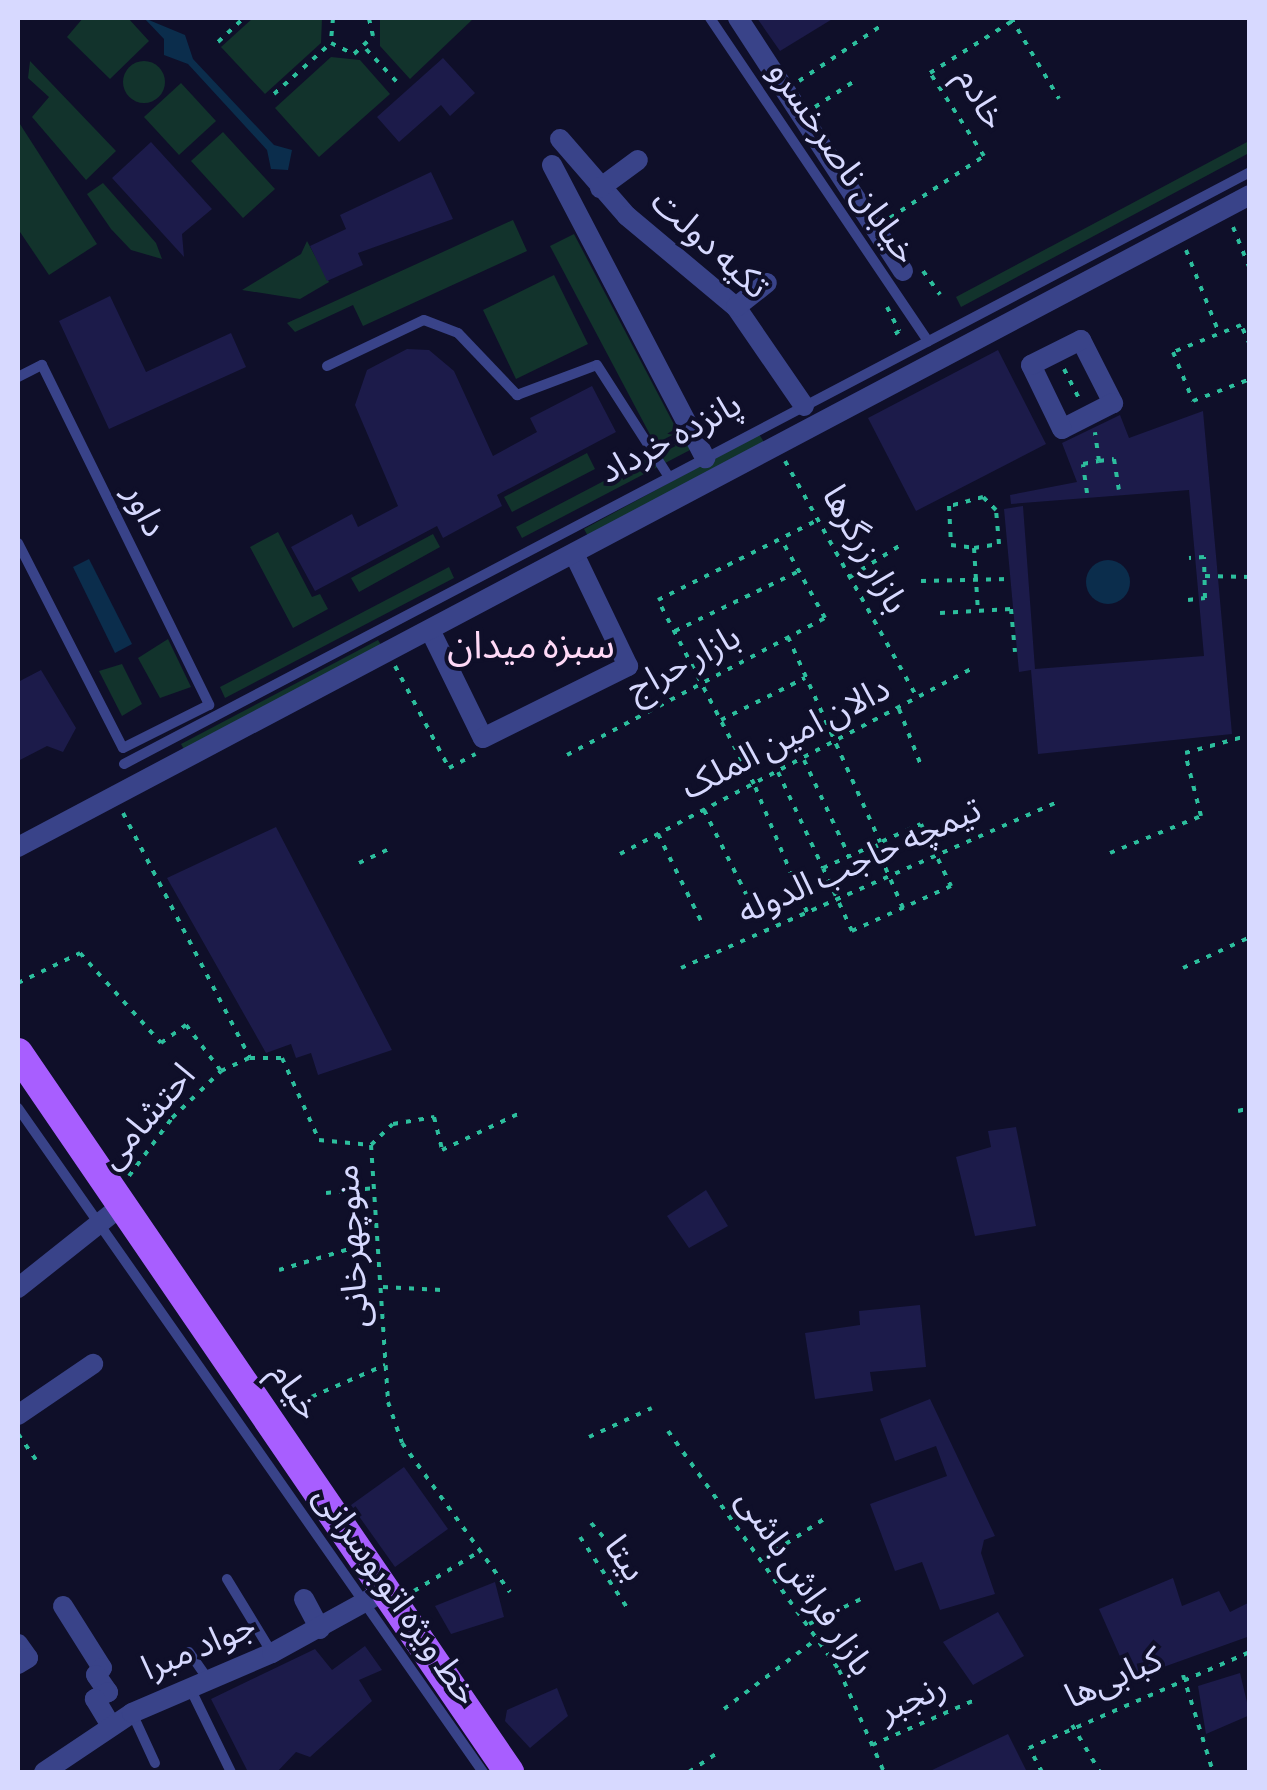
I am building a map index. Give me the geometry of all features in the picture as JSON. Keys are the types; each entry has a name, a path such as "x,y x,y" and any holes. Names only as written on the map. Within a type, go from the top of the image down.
{"main road":[{"name":"خیام","path":"18,1054 111,1208 266,1417 381,1599 500,1771"}],"street":[{"path":"738,18 903,271"},
{"name":"تکیه دولت","path":"560,139 600,188 736,307 804,406"},
{"path":"600,188 638,160"},
{"path":"552,165 705,458"},
{"path":"18,847 1250,196"},
{"path":"736,307 767,283"},
{"path":"1081,340 1113,403 1092,425 1062,429 1030,365 1081,340"},
{"path":"430,630 483,738 628,666 574,554"},
{"path":"18,1288 111,1208"},
{"path":"19,1411 93,1364"},
{"path":"304,1599 320,1629"},
{"name":"جواد مبرا","path":"44,1772 132,1712 272,1653 381,1599"},
{"path":"63,1606 102,1668 96,1675 108,1692 95,1699 111,1726"}],"lane":[{"name":"خیابان ناصرخسرو","path":"710,18 928,341"},
{"name":"پانزده خرداد","path":"124,764 1250,172"},
{"path":"327,366 424,320 458,333 517,395 597,364 670,477"},
{"name":"داور","path":"18,378 42,365 208,705"},
{"path":"18,543 123,748 208,705 222,712"},
{"name":"خط ویژه اتوبوسرانی","path":"18,1108 111,1208 381,1599"},
{"path":"226,1580 272,1653"},
{"path":"189,1652 231,1772"},
{"path":"132,1712 155,1763"}],"path":[{"path":"218,42 244,18"},
{"path":"274,94 332,43 333,18"},
{"path":"332,43 347,54 366,49 373,36 369,18"},
{"name":"خادم","path":"875,228 984,156 930,74 1014,18 1059,99"},
{"path":"786,89 882,25"},
{"path":"366,49 397,82"},
{"path":"803,114 854,82"},
{"path":"1225,208 1250,269"},
{"path":"1179,233 1219,333"},
{"path":"927,272 940,294"},
{"path":"882,299 899,331 891,337"},
{"path":"1250,345 1241,325 1173,352 1193,401 1250,379"},
{"path":"1056,353 1092,425 1099,461"},
{"name":"بازار زرگرها","path":"777,446 918,699"},
{"path":"1086,493 1083,464 1114,459 1118,490"},
{"path":"982,497 996,510 999,544 974,548 951,546 949,506 982,497"},
{"path":"808,912 754,784 658,600 818,520"},
{"path":"674,632 800,571 781,538"},
{"path":"850,577 899,546"},
{"path":"974,548 980,580 978,611"},
{"path":"1188,600 1205,598 1204,557 1189,558"},
{"name":"بازار حراج","path":"567,754 825,618 800,571"},
{"path":"1205,576 1250,577"},
{"path":"920,581 1009,578"},
{"path":"940,613 1011,609 1014,652"},
{"path":"788,637 903,908"},
{"path":"388,652 449,768"},
{"name":"دالان امین الملک","path":"620,854 974,668"},
{"path":"721,720 805,678"},
{"path":"899,709 920,763"},
{"path":"1110,853 1200,816 1185,753 1250,735"},
{"path":"804,758 850,856"},
{"path":"778,772 852,931 952,886 921,824 823,868"},
{"path":"114,798 250,1058"},
{"name":"تیمچه حاجب الدوله","path":"681,968 1058,802"},
{"path":"704,810 746,894"},
{"path":"658,834 702,925"},
{"path":"359,863 388,849"},
{"path":"1183,968 1250,937"},
{"path":"18,983 80,953 161,1043 186,1025 221,1071"},
{"name":"احتشامی","path":"111,1208 172,1118 221,1071 250,1058"},
{"name":"منوچهرخانی","path":"250,1058 282,1058 319,1140 371,1145 386,1364 402,1444 510,1592"},
{"path":"1238,1111 1250,1108"},
{"path":"371,1145 393,1124 434,1117 442,1150 522,1112"},
{"path":"326,1193 375,1188"},
{"path":"279,1270 379,1240"},
{"path":"383,1287 442,1290"},
{"path":"266,1417 386,1364"},
{"path":"589,1437 652,1408"},
{"name":"بازار فراش باشی","path":"668,1431 764,1558 818,1638 884,1772"},
{"path":"18,1434 38,1461"},
{"path":"764,1558 824,1519"},
{"path":"590,1524 636,1574"},
{"name":"بیتا","path":"580,1537 628,1608"},
{"path":"381,1599 482,1550"},
{"path":"808,1624 863,1598"},
{"path":"724,1709 818,1638"},
{"name":"کبابی‌ها","path":"1042,1772 1028,1750 1072,1724 1183,1675 1250,1652"},
{"path":"1183,1675 1214,1772"},
{"name":"رنجبر","path":"872,1745 975,1700"},
{"path":"1072,1724 1100,1772"},
{"path":"689,1772 716,1754"}],"green space":[{"path":"83,18 128,18 149,41 110,79 67,37"},
{"path":"253,18 322,18 321,43 265,94 221,47"},
{"path":"380,18 474,18 410,79 380,46"},
{"path":"331,57 360,60 390,94 319,157 275,108"},
{"path":"30,61 116,151 86,180 32,117 49,97 28,78"},
{"path":"144,61 159,67 165,82 159,97 144,103 129,97 123,82 129,67"},
{"path":"181,83 216,121 179,155 144,117"},
{"path":"18,121 97,244 49,275 18,229"},
{"path":"223,132 275,189 243,218 191,161"},
{"path":"1249,141 1249,153 961,307 956,297"},
{"path":"103,183 156,243 162,259 131,250 111,229 87,194"},
{"path":"513,220 527,251 363,326 353,305 295,332 287,323"},
{"path":"574,234 678,432 655,444 550,246"},
{"path":"307,241 329,282 300,299 242,290 301,254"},
{"path":"554,275 588,344 516,379 483,310"},
{"path":"759,434 765,444 589,538 584,529"},
{"path":"684,439 690,450 522,538 516,527"},
{"path":"587,453 595,469 512,512 504,497"},
{"path":"278,532 312,597 320,594 328,609 293,628 250,547"},
{"path":"433,534 440,547 359,592 351,578"},
{"path":"449,567 454,578 225,698 220,687"},
{"path":"168,639 191,687 160,698 138,658"},
{"path":"378,640 383,648 186,753 181,744"},
{"path":"122,664 142,704 122,716 99,671"}],"water":[{"path":"144,18 185,35 193,59 274,145 292,150 288,170 271,169 267,150 188,64 164,55 164,39"},
{"path":"89,559 132,644 115,653 73,567"},
{"path":"1108,560 1124,566 1130,582 1124,598 1108,604 1092,598 1086,582 1092,566"}],"building":[{"path":"757,18 834,18 780,51"},
{"path":"443,58 475,93 450,116 441,105 399,142 377,117"},
{"path":"151,142 212,209 182,234 184,257 112,178"},
{"path":"431,172 453,219 358,253 363,265 327,281 310,246 346,229 340,215"},
{"path":"110,296 146,372 231,333 246,367 109,429 59,321"},
{"path":"407,349 429,350 454,371 493,456 537,432 530,418 592,386 616,432 497,495 502,506 443,538 437,526 315,591 291,547 352,514 358,527 398,506 355,405 367,370"},
{"path":"998,350 1046,444 916,511 868,418"},
{"path":"1203,411 1232,734 1038,754 1031,670 1019,672 1004,509 1023,506 1035,669 1204,656 1189,490 1011,504 1010,495 1077,482 1062,443 1120,415 1129,438"},
{"path":"41,670 76,728 63,752 47,746 18,761 18,682"},
{"path":"276,827 392,1050 318,1075 311,1053 296,1058 291,1044 266,1053 167,878"},
{"path":"1016,1127 1036,1226 975,1236 956,1157 991,1147 988,1131"},
{"path":"706,1190 728,1226 689,1248 667,1216"},
{"path":"920,1305 926,1367 870,1372 873,1391 815,1399 805,1333 860,1325 859,1311"},
{"path":"930,1399 995,1536 984,1540 981,1553 995,1594 940,1610 922,1562 895,1571 870,1504 947,1476 936,1446 895,1461 880,1419"},
{"path":"404,1467 448,1529 395,1567 351,1505"},
{"path":"1173,1578 1182,1606 1219,1591 1230,1612 1250,1602 1250,1636 1130,1679 1099,1609"},
{"path":"495,1582 504,1617 451,1634 435,1606"},
{"path":"998,1612 1024,1656 973,1685 943,1642"},
{"path":"365,1646 382,1670 359,1680 372,1701 310,1757 296,1752 277,1772 248,1772 211,1699 315,1649 332,1670"},
{"path":"1240,1673 1250,1715 1206,1734 1198,1686"},
{"path":"557,1688 568,1716 530,1748 505,1721 507,1710"},
{"path":"1008,1734 1027,1772 928,1772"}],"district":[{"name":"سبزه میدان","path":"531,648"}]}
